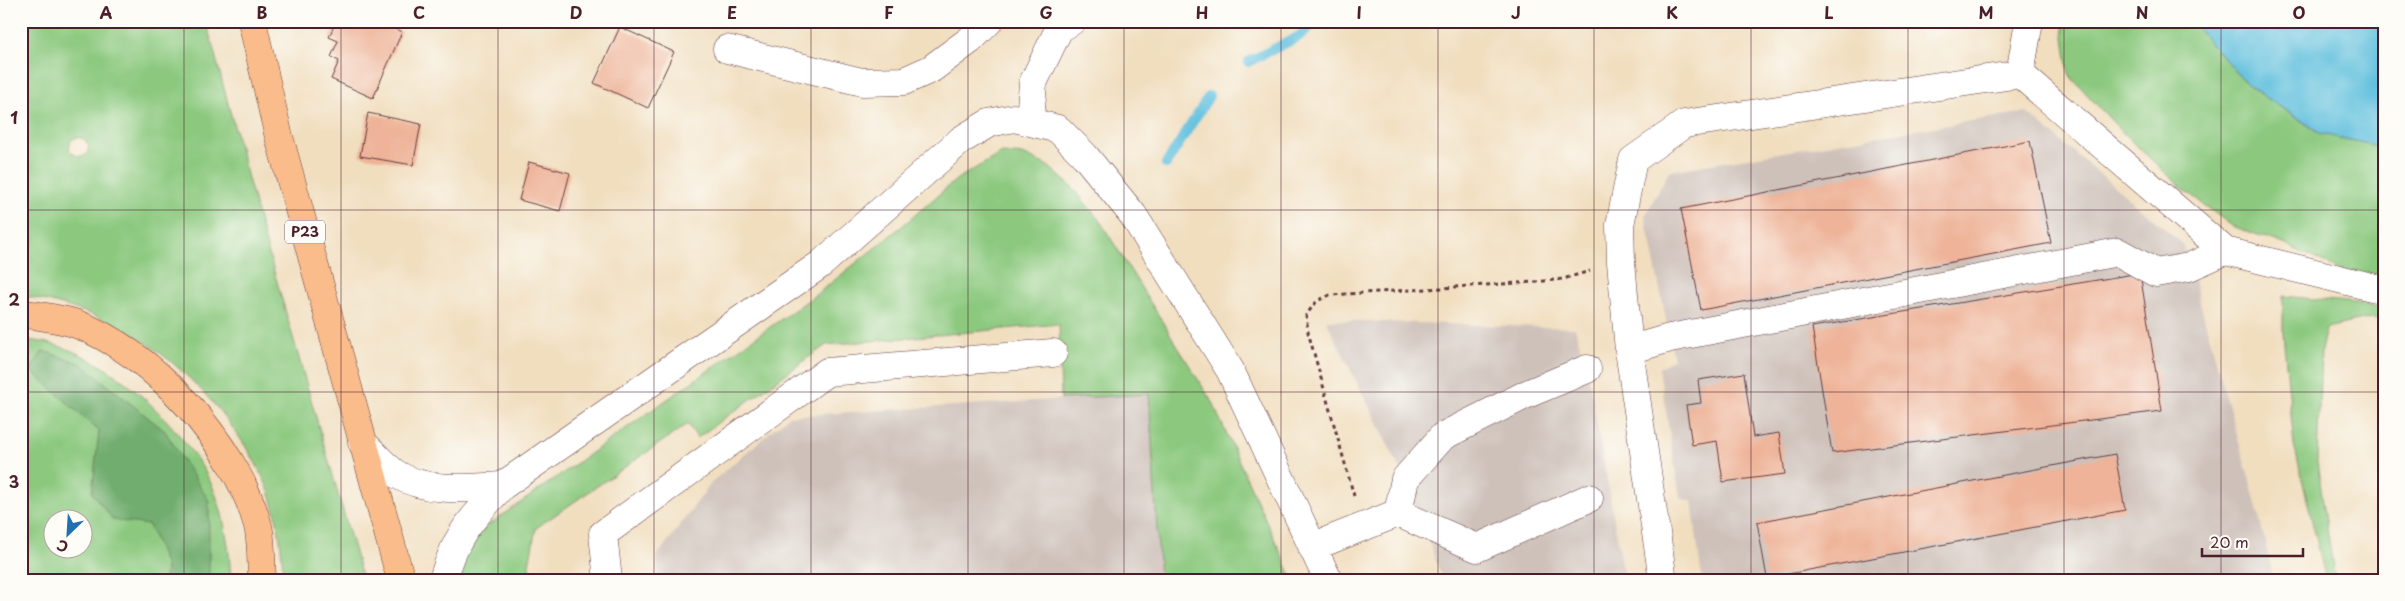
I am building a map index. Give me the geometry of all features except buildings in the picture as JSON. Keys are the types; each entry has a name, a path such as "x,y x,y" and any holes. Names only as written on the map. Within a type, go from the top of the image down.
{"highway":[{"name":"Р23","path":"252,21 278,133 401,580"},
{"path":"21,312 73,323 114,343 164,381 211,434 243,484 258,528 262,580"}],"street":[{"path":"728,49 862,82 904,81 931,69 970,40 989,21"},
{"path":"1030,120 1033,83 1058,29 1072,21"},
{"path":"2020,74 2029,21"},
{"path":"1663,580 1629,350 1620,225 1633,160 1684,124 2020,74 2225,251 2384,290"},
{"path":"444,580 451,553 466,525 502,486 821,264 961,140 988,123 1014,118 1030,120 1058,129 1085,156 1133,215 1230,370 1328,580"},
{"path":"1629,350 1670,338 2118,252 2156,273 2189,267 2225,251"},
{"path":"608,580 603,534 827,372 1053,353"},
{"path":"1398,513 1405,479 1443,436 1527,394 1587,369"},
{"path":"362,442 396,474 422,484 446,488 502,486"},
{"path":"1312,547 1398,513 1477,548 1589,498"}],"path":[{"path":"1354,530 1355,499 1308,332 1306,315 1317,301 1330,295 1563,279 1622,262"}],"shaded area":[{"path":"2026,112 2184,245 2254,496 2274,580 1702,580 1692,501 1680,498 1659,368 1674,359 1645,216 1669,171"},
{"path":"1326,320 1575,328 1587,369 1625,580 1443,580 1405,479"},
{"path":"1149,394 1160,580 658,580 657,556 713,481 789,416"}],"green space":[{"path":"27,21 206,21 260,223 363,580 284,580 277,521 267,486 242,442 209,399 171,361 129,332 105,320 77,310 48,301 21,296 21,34","holes":["77,137 84,139 89,145 87,155 77,156 73,154 69,150 71,140"]},
{"path":"2062,21 2191,21 2249,86 2321,134 2384,147 2384,277 2341,271 2284,244 2232,226 2182,188 2125,135 2069,75"},
{"path":"1002,153 1025,155 1048,166 1072,187 1100,221 1212,402 1293,580 1160,580 1149,394 1061,399 1059,324 826,345 697,438 688,424 536,528 529,565 532,580 455,580 460,558 486,527 817,294 901,227 957,179"},
{"path":"2283,296 2358,303 2384,310 2384,320 2372,318 2326,328 2321,350 2317,462 2335,580 2326,580 2294,445 2283,333"},
{"path":"21,339 51,344 95,362 137,392 173,428 202,467 215,493 224,521 231,580 21,580"},
{"path":"43,351 80,363 165,431 209,501 209,580 165,580 166,566 149,525 113,520 92,493 99,431 30,370"}],"water":[{"path":"2191,21 2384,21 2384,147 2322,134 2249,86"}],"waterway":[{"path":"1248,62 1298,37 1317,21"},
{"path":"1166,164 1209,96"}]}
